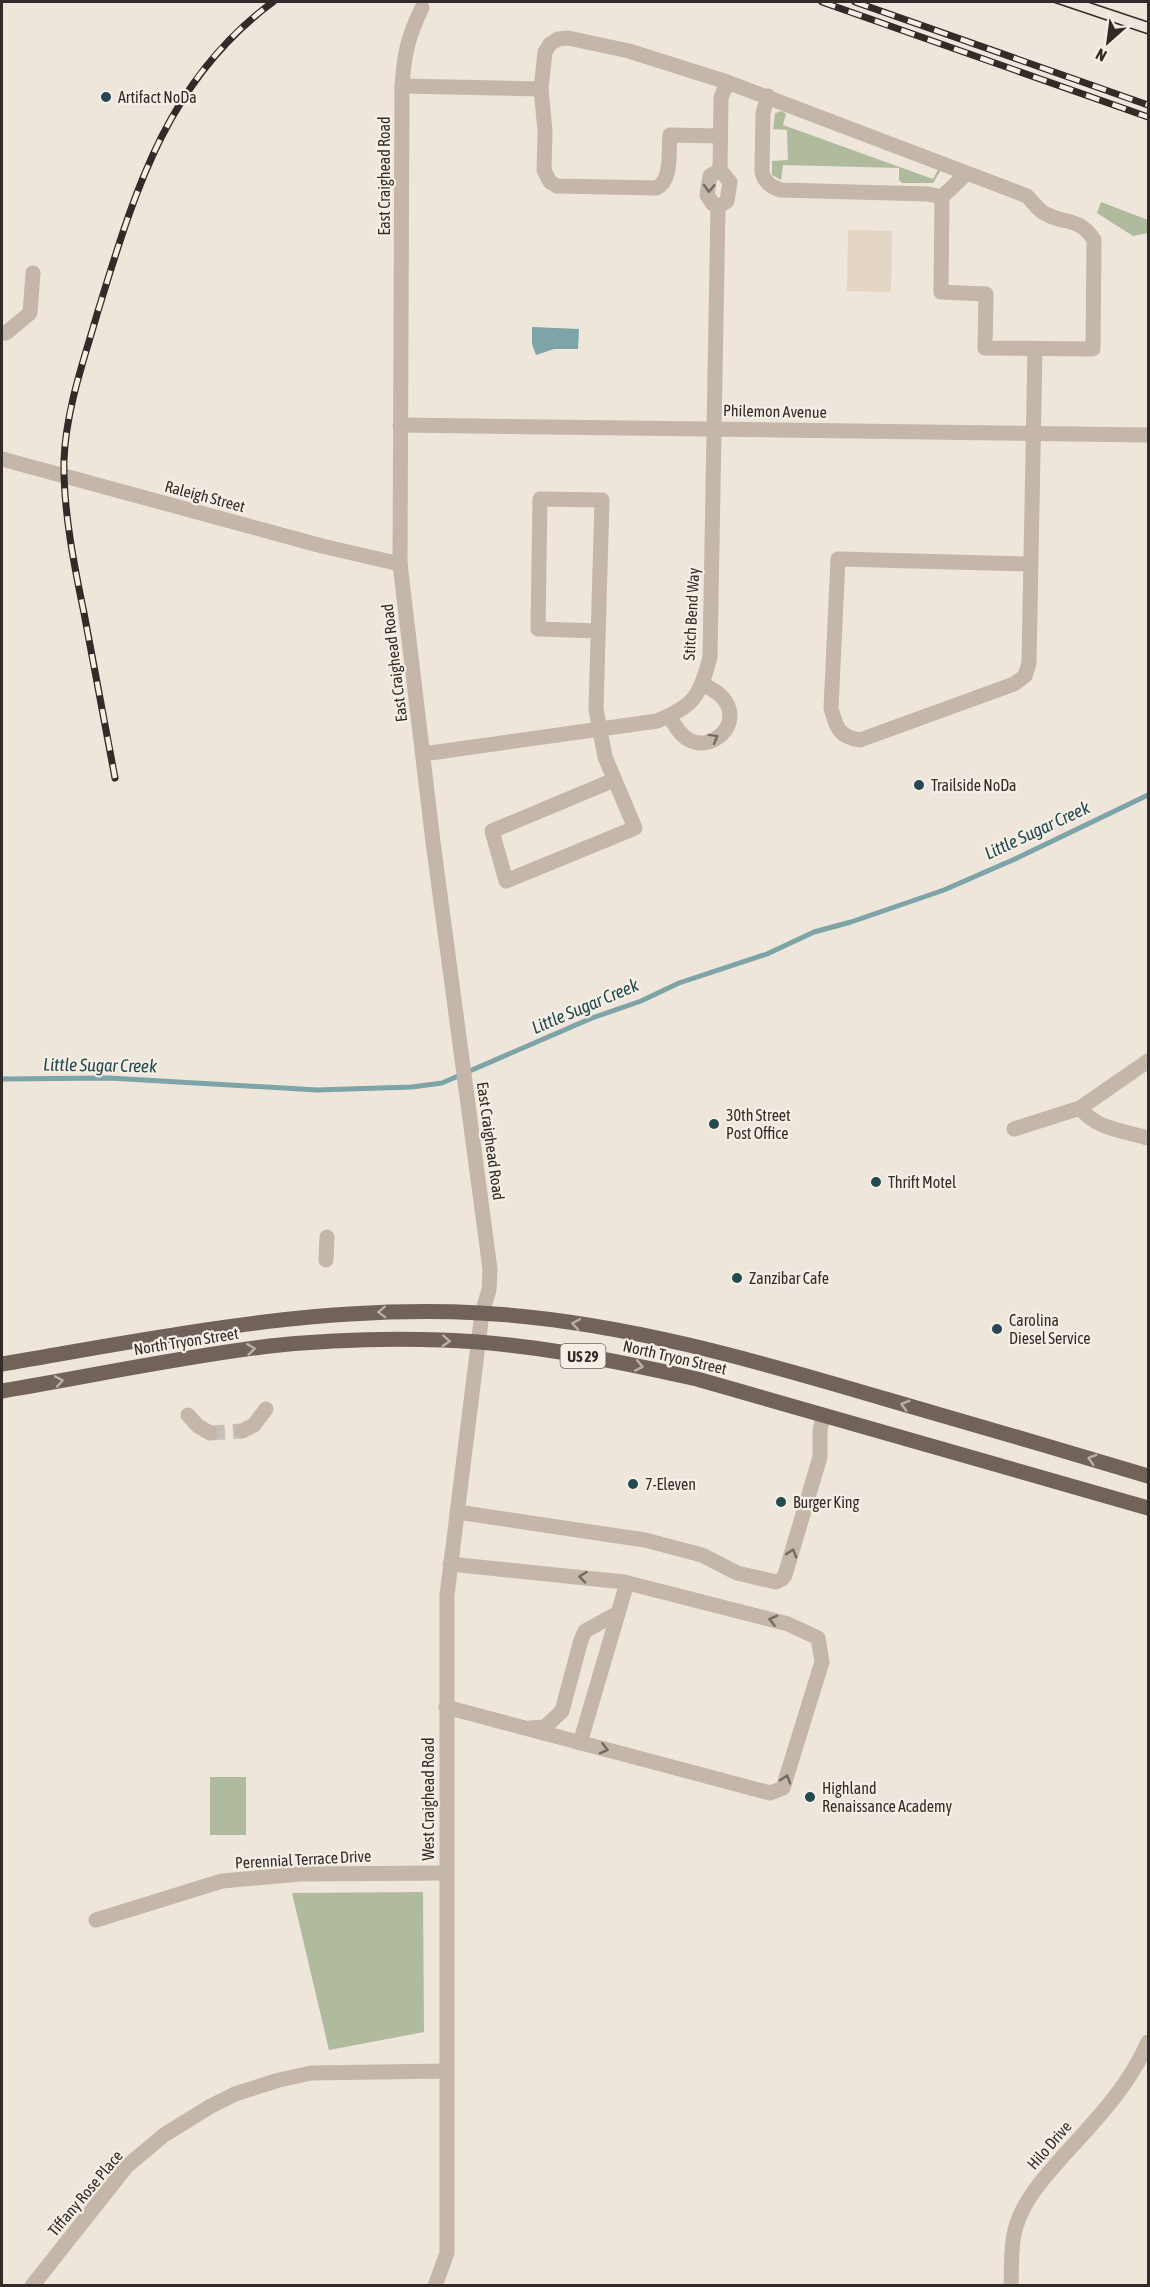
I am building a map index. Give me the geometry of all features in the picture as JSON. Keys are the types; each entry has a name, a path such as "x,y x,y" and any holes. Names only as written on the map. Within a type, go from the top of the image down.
{"main road":[{"name":"North Tryon Street","path":"2,1364 237,1325 326,1315 416,1311 482,1313 576,1324 671,1341 794,1372 1149,1476"},
{"name":"North Tryon Street","path":"2,1391 272,1346 372,1340 441,1340 512,1345 642,1367 697,1379 1149,1508"}],"street":[{"name":"East Craighead Road","path":"422,8 410,33 404,56 402,86 400,564 490,1269 489,1290 482,1313"},
{"path":"719,136 670,135 667,177 660,187 557,186 550,182 544,170 545,131 541,89 545,52 550,44 558,39 568,38 629,51 768,96 1027,196 1044,213 1072,222 1087,230 1094,240 1093,349 985,348 986,294 941,292 942,197 966,174"},
{"path":"720,170 710,176 707,195 718,207 727,201 730,182 720,170 721,98 727,82"},
{"path":"402,86 541,89"},
{"path":"768,96 763,112 762,172 764,180 774,188 928,194 942,197"},
{"name":"Stitch Bend Way","path":"423,754 657,721 679,712 695,698 710,657 718,207"},
{"path":"2,333 6,333 30,313 33,273"},
{"path":"1030,564 838,559 831,708 837,728 848,738 860,740 1014,684 1024,676 1029,663 1035,349"},
{"name":"Philemon Avenue","path":"400,425 1149,435"},
{"name":"Raleigh Street","path":"2,459 322,546 400,564"},
{"path":"598,631 538,629 540,499 602,500 596,709 598,731 605,758 635,828 506,881 492,831 614,780"},
{"path":"669,716 678,731 690,741 702,744 715,740 726,730 730,718 728,705 719,693 702,684"},
{"path":"1014,1129 1080,1108 1149,1062"},
{"path":"1080,1108 1088,1118 1099,1124 1149,1138"},
{"path":"326,1260 327,1237"},
{"name":"West Craighead Road","path":"435,2286 447,2253 447,1595 482,1313"},
{"path":"242,1431 254,1425 267,1409"},
{"path":"188,1415 198,1426 210,1433"},
{"path":"457,1512 645,1540 715,1560 737,1573 771,1581 782,1579 820,1457 820,1431 823,1415"},
{"path":"446,1707 770,1793 783,1788 822,1662 818,1638 788,1624 627,1583 450,1564"},
{"path":"580,1743 627,1583"},
{"path":"524,1728 545,1727 562,1710 585,1631 618,1613"},
{"name":"Perennial Terrace Drive","path":"96,1920 222,1881 300,1874 446,1873"},
{"name":"Hilo Drive","path":"1011,2286 1012,2247 1018,2220 1030,2194 1119,2092 1140,2062 1149,2042"},
{"name":"Tiffany Rose Place","path":"32,2286 127,2166 164,2135 211,2106 235,2094 311,2073 447,2071"}],"green space":[{"path":"782,111 786,114 783,125 933,179 939,168 941,170 933,183 902,183 899,180 899,168 783,165 781,180 772,175 772,161 788,160 787,130 773,129 775,113"},
{"path":"1101,202 1148,220 1148,233 1133,236 1097,213"},
{"path":"210,1777 246,1777 246,1835 210,1835"},
{"path":"423,1892 424,2032 329,2050 292,1893"}],"shaded area":[{"path":"848,230 892,231 891,292 847,291"}],"water":[{"path":"532,327 579,329 578,349 554,349 536,355 532,344"}],"waterway":[{"name":"Little Sugar Creek","path":"2,1079 109,1078 317,1090 412,1087 442,1083 592,1018 641,1001 679,983 767,954 814,932 851,922 944,890 1015,859 1148,795"}],"tunnel":[{"path":"210,1433 242,1431"}],"tram line":[{"path":"1053,2 1148,34"},
{"path":"1088,2 1148,22"}],"railway":[{"path":"115,778 67,517 64,460 68,422 98,311 126,223 160,141 181,102 206,66 237,33 273,2"},
{"path":"822,2 1148,117"},
{"path":"855,2 1148,105"}],"place":[{"name":"Artifact NoDa","path":"106,97"},
{"name":"Trailside NoDa","path":"919,785"},
{"name":"30th Street Post Office","path":"714,1124"},
{"name":"Thrift Motel","path":"876,1182"},
{"name":"Zanzibar Cafe","path":"737,1278"},
{"name":"Carolina Diesel Service","path":"997,1329"},
{"name":"7-Eleven","path":"633,1484"},
{"name":"Burger King","path":"781,1502"},
{"name":"Highland Renaissance Academy","path":"810,1797"}]}
